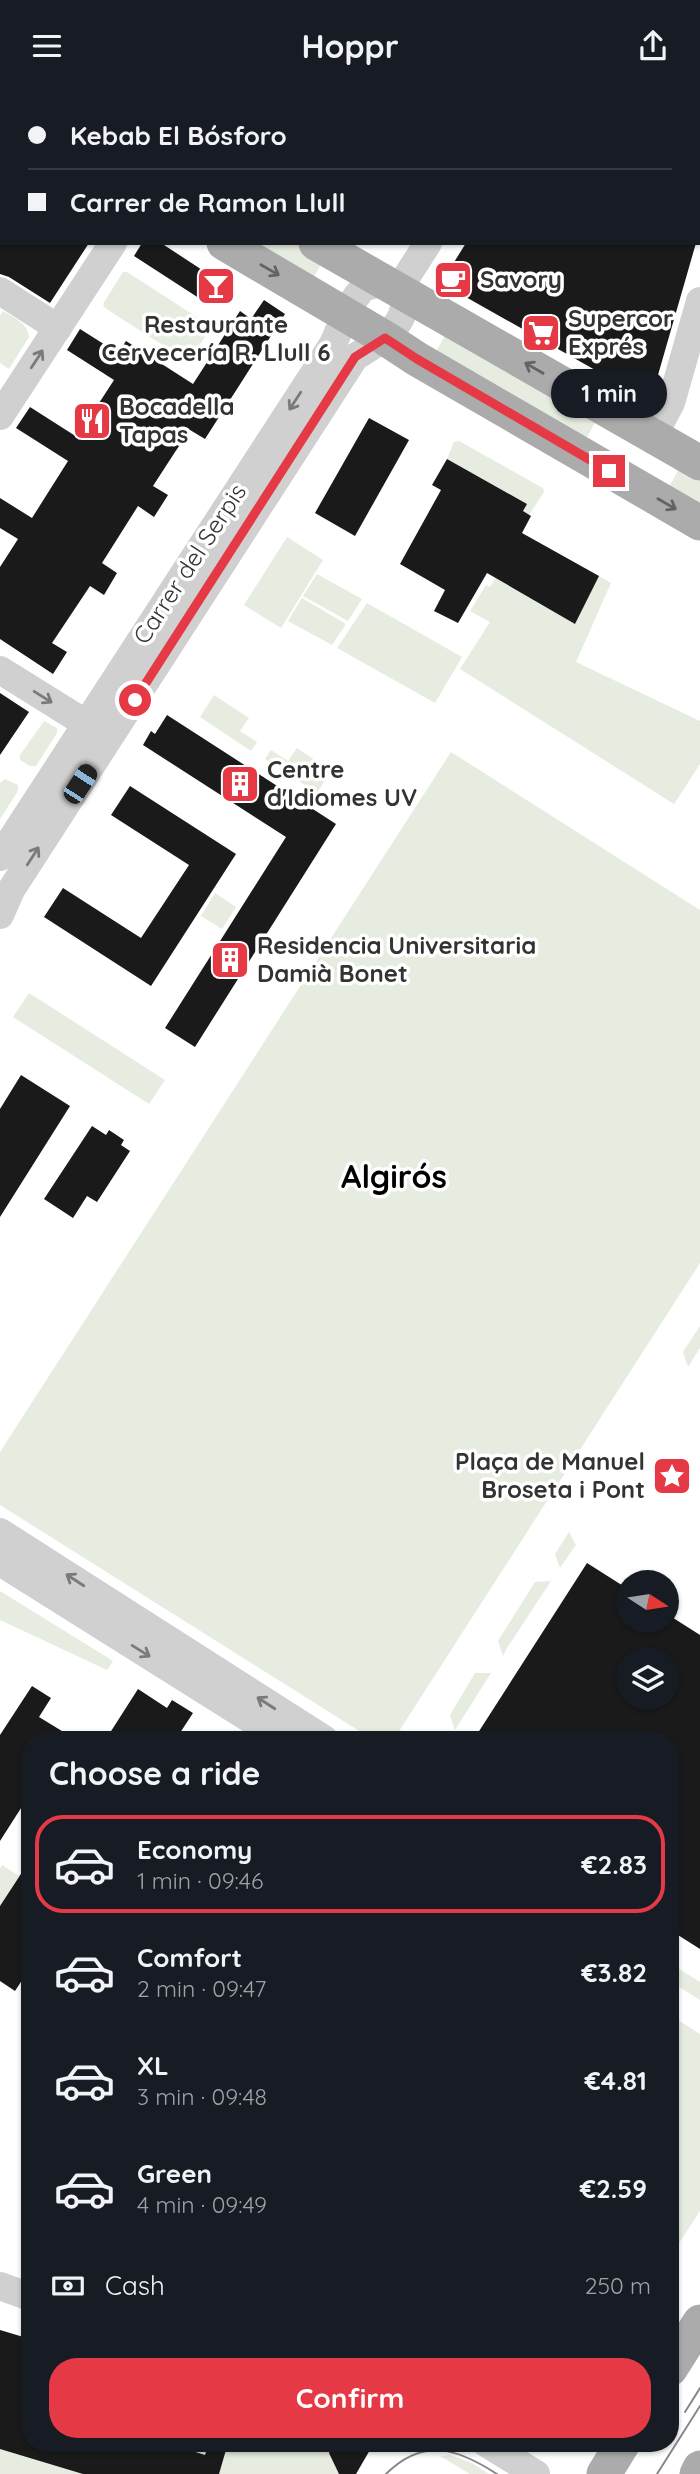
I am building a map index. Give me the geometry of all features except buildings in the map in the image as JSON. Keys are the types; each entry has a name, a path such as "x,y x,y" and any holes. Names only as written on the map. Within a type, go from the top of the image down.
{"main road":[{"path":"227,245 417,359 700,523"},
{"path":"320,245 700,463"},
{"path":"628,482 653,436"},
{"path":"679,2355 700,2322"},
{"path":"604,2474 617,2452"},
{"path":"696,2474 700,2469"}],"street":[{"path":"0,417 112,245"},
{"name":"Carrer del Serpis","path":"397,289 427,245"},
{"name":"Carrer del Serpis","path":"0,857 332,344 363,289 373,284 397,289 406,304 398,325 385,338 355,357 11,890 0,915"},
{"path":"0,291 58,328"},
{"path":"653,436 671,404 700,301"},
{"path":"0,670 85,723"},
{"path":"0,1532 311,1731"},
{"path":"0,1562 269,1731"},
{"path":"0,2286 21,2294"},
{"path":"501,2452 536,2474"}],"shaded area":[{"path":"248,245 301,245 324,259 311,282"},
{"path":"123,272 209,325 210,329 190,360 105,308 103,304"},
{"path":"3,311 23,324 29,337 9,369 0,363 0,315"},
{"path":"446,333 598,417 585,441 434,356"},
{"path":"459,441 543,488 544,492 529,515 523,511 527,504 447,459 454,442"},
{"path":"680,467 700,478 700,509 667,491"},
{"path":"287,537 323,560 281,628 244,605"},
{"path":"317,574 362,599 348,621 303,596"},
{"path":"599,576 611,583 576,662 700,721 700,764 674,804 460,669 490,622 470,611 486,585 490,587 495,578 575,624"},
{"path":"302,598 346,624 332,645 288,621"},
{"path":"367,603 462,657 435,703 337,648"},
{"path":"214,695 249,718 240,731 257,742 251,751 200,717"},
{"path":"44,721 57,728 57,733 36,766 30,766 20,760 20,755"},
{"path":"297,748 331,771 317,793 265,759 271,750 288,761"},
{"path":"451,752 700,910 700,1263 399,1731 359,1731 0,1505 0,1452"},
{"path":"5,779 18,785 18,791 0,819 0,783"},
{"path":"215,893 236,907 222,929 201,916"},
{"path":"29,993 165,1080 149,1104 13,1017"},
{"path":"700,1326 700,1348 688,1367 683,1352"},
{"path":"569,1532 576,1545 560,1568 555,1554"},
{"path":"551,1581 503,1656 498,1641 535,1582"},
{"path":"0,1591 113,1661 107,1670 0,1620"},
{"path":"475,1673 491,1673 455,1730 450,1715"},
{"path":"2,1865 19,1876 0,1906 0,1869"},
{"path":"679,1969 700,1982 700,2000 679,1987"},
{"path":"679,2021 700,2034 700,2211 679,2243"},
{"path":"0,2330 21,2336 21,2452 367,2452 356,2474 0,2474"},
{"path":"450,2455 472,2463 489,2474 470,2474 440,2456"}],"tram line":[{"path":"685,2412 700,2388"},
{"path":"679,2439 700,2406"},
{"path":"386,2474 400,2462 423,2452"},
{"path":"450,2452 469,2458 497,2474"},
{"path":"657,2474 671,2452"}],"place":[{"name":"Savory","path":"453,280"},
{"name":"Restaurante Cervecería R. Llull 6","path":"216,286"},
{"name":"Supercor Exprés","path":"541,333"},
{"name":"Bocadella Tapas","path":"92,421"},
{"name":"Centre d'Idiomes UV","path":"240,784"},
{"name":"Residencia Universitaria Damià Bonet","path":"230,960"},
{"name":"Plaça de Manuel Broseta i Pont","path":"672,1476"}],"district":[{"name":"Algirós","path":"394,1177"}],"route":[{"path":"135,700 355,357 385,338 609,471"}]}
